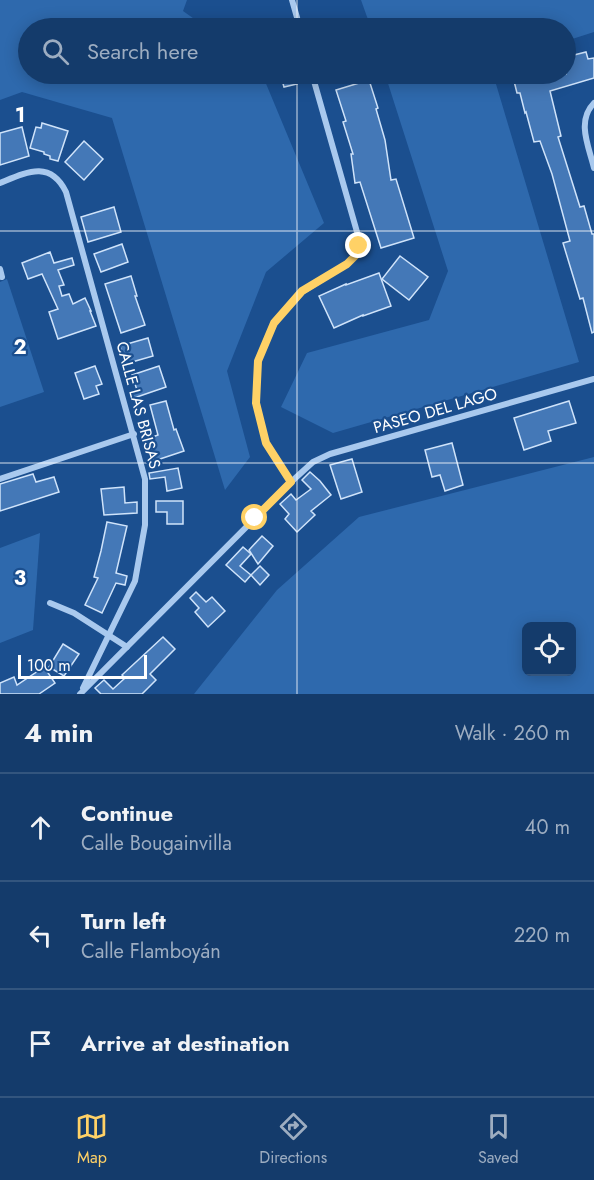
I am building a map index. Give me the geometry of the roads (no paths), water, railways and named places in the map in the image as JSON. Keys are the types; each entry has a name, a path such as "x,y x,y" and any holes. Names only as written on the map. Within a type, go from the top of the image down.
{"street":[{"path":"291,0 297,18"},
{"path":"291,482 266,443 256,403 258,361 274,323 302,291 347,264 355,256 359,246 359,239 315,84"},
{"path":"594,103 586,114 584,131 594,168"},
{"name":"CALLE LAS BRISAS","path":"0,183 26,173 46,172 62,184 66,192 145,479 145,525 135,581 80,694"},
{"path":"0,269 2,277"},
{"name":"PASEO DEL LAGO","path":"80,694 313,462 330,454 594,379"},
{"path":"0,479 134,434"},
{"path":"50,603 74,613 127,647"}]}
